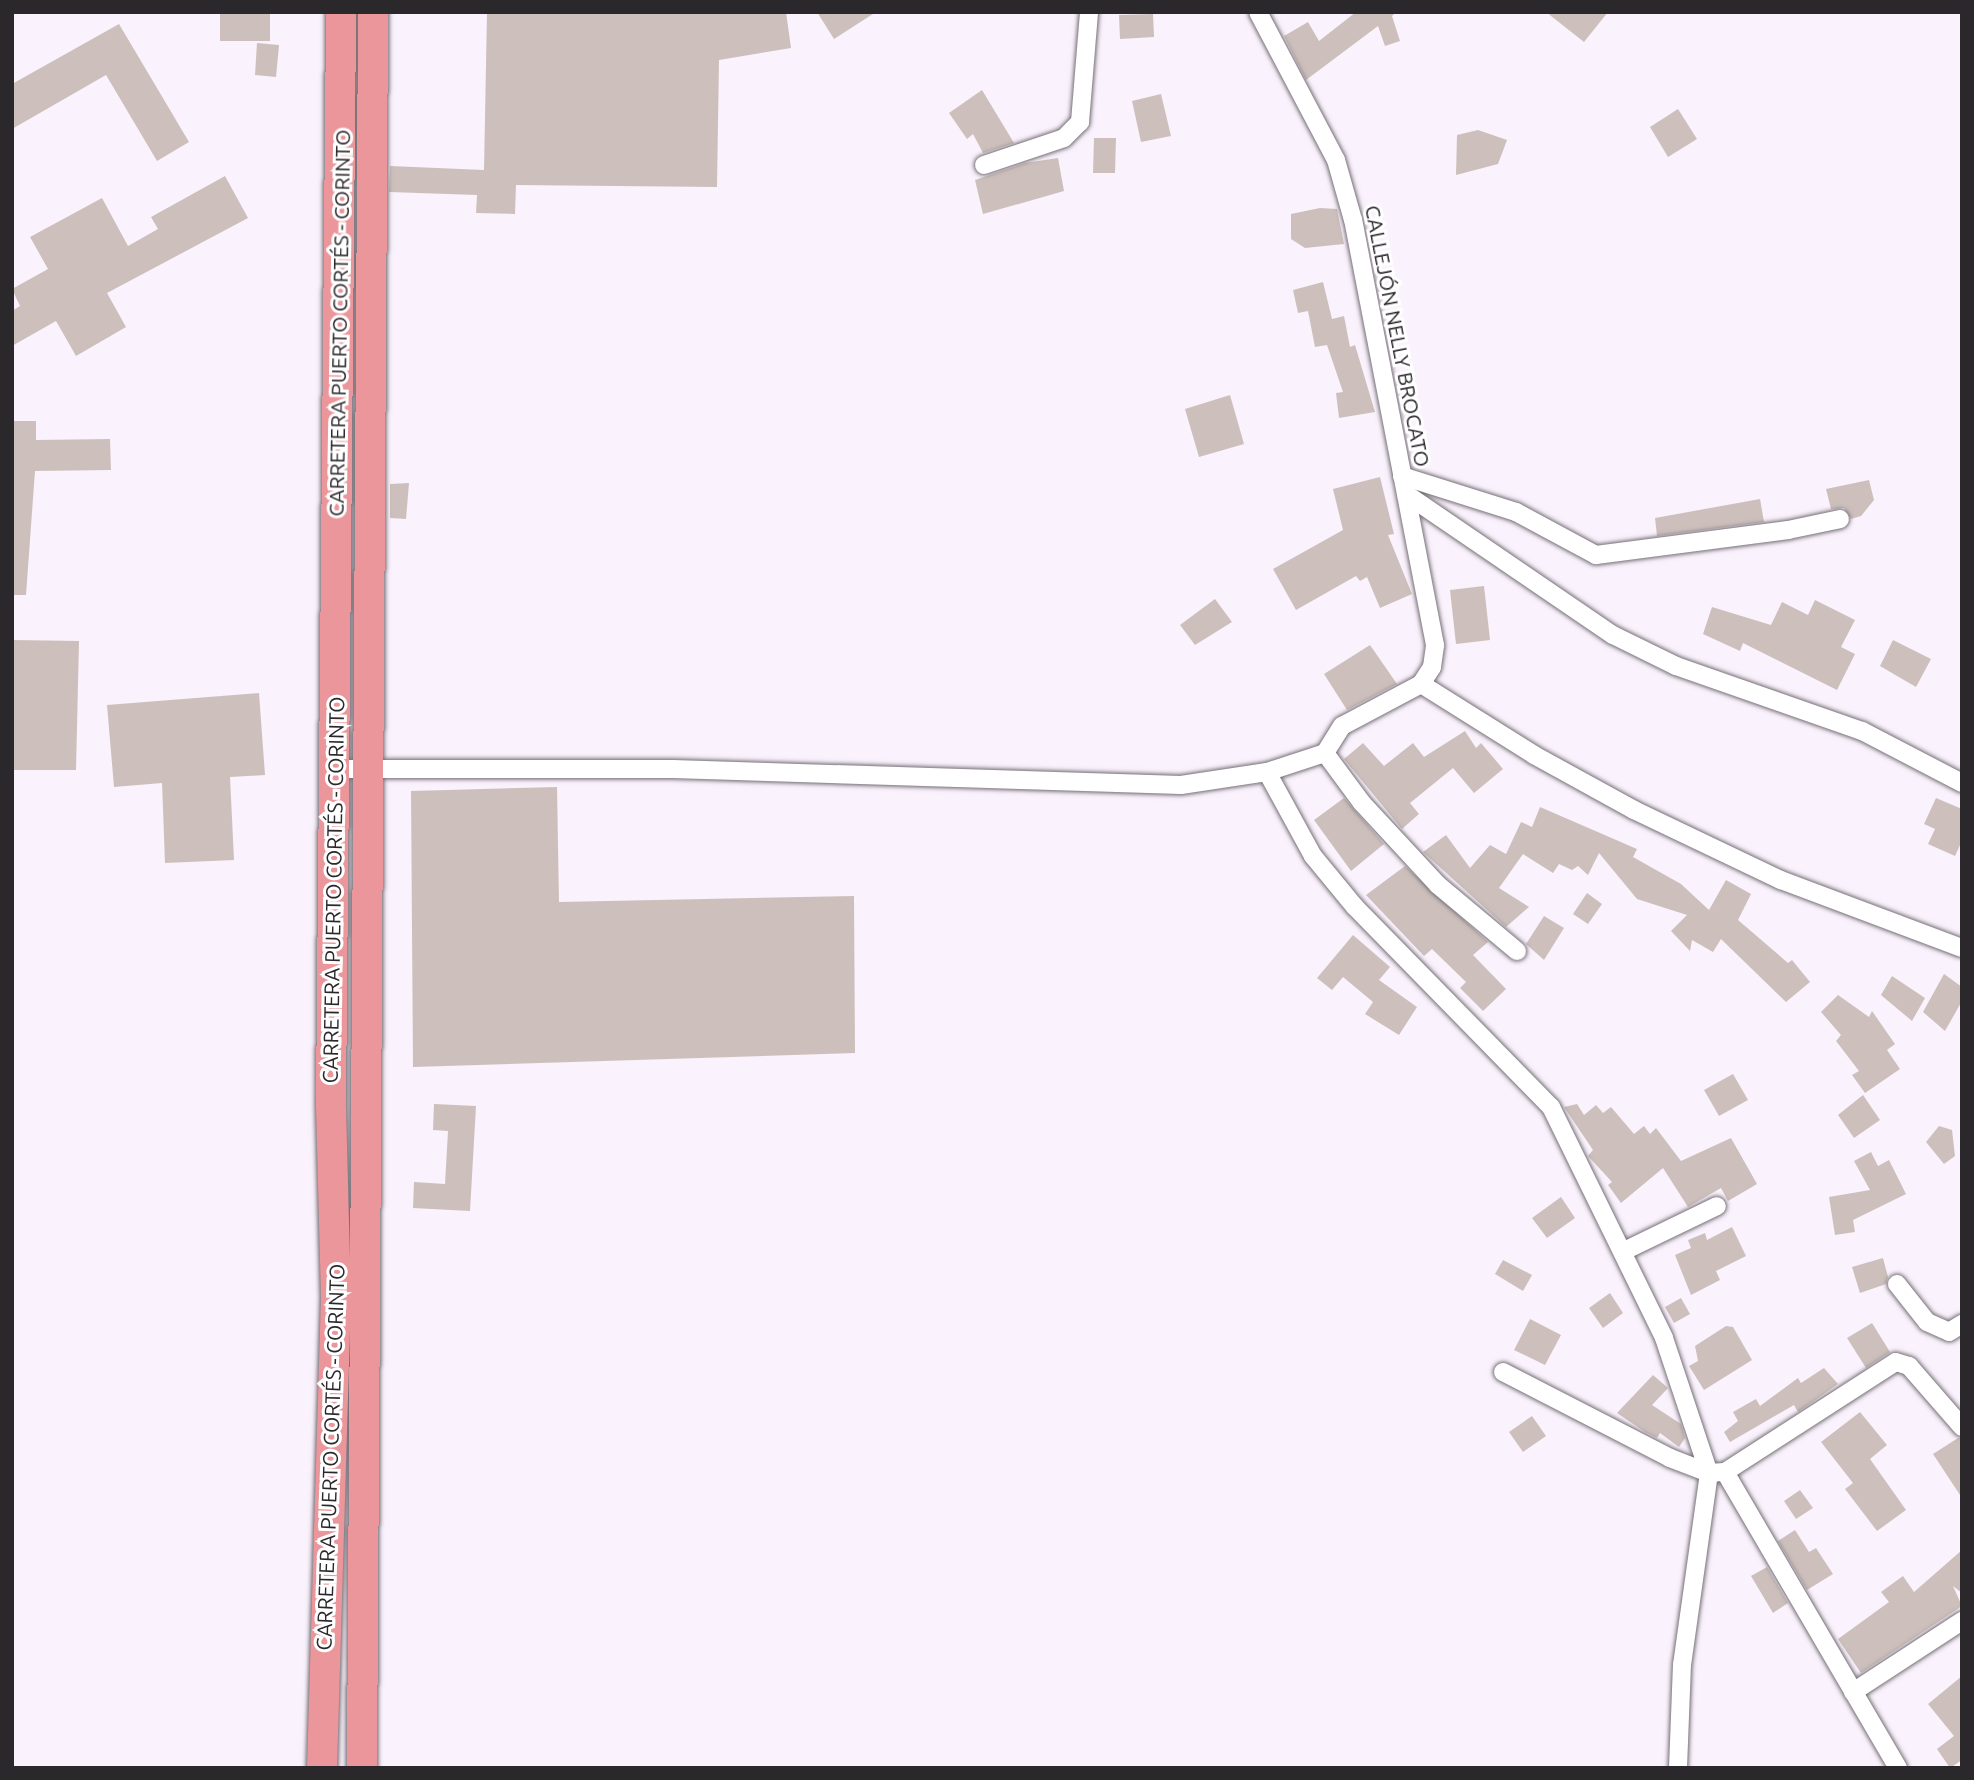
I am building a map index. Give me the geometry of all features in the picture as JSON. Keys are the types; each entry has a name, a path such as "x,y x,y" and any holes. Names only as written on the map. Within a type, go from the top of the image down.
{"highway":[{"name":"CARRETERA PUERTO CORTÉS - CORINTO","path":"322,1768 336,1298 331,1101 341,12"},
{"name":"CARRETERA PUERTO CORTÉS - CORINTO","path":"362,1768 371,980 368,771 373,12"},
{"path":"341,118 373,125"}],"street":[{"path":"984,165 1064,138 1080,122 1088,12"},
{"name":"CALLEJÓN NELLY BROCATO","path":"1259,13 1336,160 1353,220 1435,645 1432,667 1421,684"},
{"path":"1404,485 1516,512 1596,555 1788,530 1840,519"},
{"path":"1404,485 1613,635 1676,666 1862,731 1962,783"},
{"path":"335,769 673,769 1181,785 1267,772 1325,754 1342,726 1421,684 1534,755 1634,810 1781,880 1962,948"},
{"path":"1325,754 1362,803 1438,885 1517,951"},
{"path":"1267,772 1313,856 1355,908 1550,1107 1624,1251 1664,1338 1717,1473 1898,1768"},
{"path":"1624,1251 1717,1206"},
{"path":"1897,1284 1927,1322 1949,1332 1962,1324"},
{"path":"1678,1768 1682,1664 1717,1473 1896,1362 1909,1366 1958,1416"},
{"path":"1503,1372 1670,1458 1717,1473"},
{"path":"1853,1692 1962,1621"}],"building":[{"path":"220,12 270,12 270,41 220,41"},
{"path":"487,12 786,12 791,48 719,60 717,187 516,185 515,214 476,213 477,195 389,192 390,166 484,170"},
{"path":"817,12 876,12 834,39"},
{"path":"1356,12 1396,12 1392,16 1400,41 1385,46 1378,26 1306,80 1284,36 1308,22 1319,41"},
{"path":"1546,12 1608,12 1584,42"},
{"path":"1153,14 1154,37 1120,39 1119,15"},
{"path":"119,24 189,142 157,161 106,75 12,129 12,84"},
{"path":"257,43 279,45 276,77 255,75"},
{"path":"982,90 1014,143 983,153 973,134 967,139 949,113"},
{"path":"1161,94 1171,136 1141,142 1132,101"},
{"path":"1678,109 1697,139 1668,157 1650,127"},
{"path":"1478,130 1507,140 1498,164 1456,175 1457,135"},
{"path":"1094,138 1116,138 1115,173 1093,173"},
{"path":"1058,158 1064,191 983,214 975,180 1025,163"},
{"path":"225,176 248,218 107,293 126,327 76,356 56,321 12,346 12,311 20,306 12,289 48,269 30,237 102,198 128,246 158,229 151,217"},
{"path":"1320,208 1337,209 1344,244 1305,248 1291,239 1291,214"},
{"path":"1323,282 1332,319 1344,316 1350,347 1355,345 1375,412 1339,418 1336,393 1343,392 1327,345 1315,347 1308,311 1298,313 1293,290"},
{"path":"1230,395 1244,444 1199,457 1185,409"},
{"path":"12,421 36,421 36,440 110,439 111,470 35,471 26,595 12,595"},
{"path":"1380,477 1394,534 1388,535 1412,594 1380,608 1367,577 1360,581 1356,576 1296,610 1273,569 1343,530 1333,489"},
{"path":"1869,480 1874,500 1861,516 1851,519 1844,508 1831,509 1826,489"},
{"path":"409,483 406,519 390,518 390,484"},
{"path":"1760,499 1764,522 1657,536 1655,518"},
{"path":"1484,586 1490,640 1456,644 1450,590"},
{"path":"1215,599 1232,622 1195,645 1180,625"},
{"path":"1815,600 1855,620 1841,647 1855,654 1837,690 1743,643 1740,651 1703,634 1712,607 1771,625 1782,602 1808,615"},
{"path":"12,640 79,641 76,770 12,770"},
{"path":"1893,640 1931,659 1916,687 1880,666"},
{"path":"1370,645 1397,684 1347,710 1324,674"},
{"path":"259,693 265,775 230,777 234,860 165,863 162,783 114,787 107,705"},
{"path":"1465,731 1476,748 1481,743 1503,769 1474,793 1453,768 1410,803 1419,814 1402,829 1344,759 1363,743 1384,766 1413,743 1424,757"},
{"path":"557,787 559,902 854,896 855,1053 413,1067 411,791"},
{"path":"1344,798 1384,844 1351,871 1314,820"},
{"path":"1936,798 1962,809 1962,841 1955,856 1928,844 1935,829 1924,824"},
{"path":"1540,807 1637,849 1633,857 1681,884 1709,910 1726,880 1751,894 1738,920 1788,963 1792,960 1810,982 1786,1002 1721,939 1713,952 1692,940 1690,951 1671,931 1687,915 1637,899 1599,853 1588,875 1578,866 1572,870 1559,864 1553,873 1523,854 1499,888 1529,907 1506,927 1423,852 1446,835 1470,868 1490,845 1506,854 1521,822 1532,827"},
{"path":"1405,866 1488,942 1473,955 1506,989 1483,1011 1460,988 1466,982 1432,949 1424,956 1366,895"},
{"path":"1587,893 1602,904 1588,924 1573,914"},
{"path":"1544,916 1564,928 1544,960 1526,944"},
{"path":"1353,935 1390,967 1379,980 1417,1007 1399,1035 1365,1014 1373,1002 1343,977 1332,990 1317,978"},
{"path":"1944,974 1962,987 1962,1001 1945,1031 1923,1012"},
{"path":"1892,976 1925,998 1912,1021 1881,995"},
{"path":"1838,995 1869,1017 1872,1011 1895,1044 1887,1050 1900,1069 1865,1093 1852,1075 1859,1071 1836,1041 1841,1035 1821,1012"},
{"path":"1733,1074 1748,1100 1719,1116 1704,1090"},
{"path":"1863,1095 1880,1120 1854,1138 1838,1115"},
{"path":"434,1104 476,1106 470,1211 413,1208 414,1182 445,1184 448,1131 433,1130"},
{"path":"1577,1104 1584,1115 1596,1105 1603,1113 1611,1107 1634,1134 1644,1126 1650,1134 1656,1128 1681,1161 1731,1138 1757,1184 1728,1201 1721,1188 1688,1207 1663,1168 1621,1203 1608,1185 1612,1182 1588,1156 1593,1150 1564,1107"},
{"path":"1939,1126 1952,1130 1955,1156 1944,1164 1926,1142"},
{"path":"1871,1152 1878,1166 1889,1160 1906,1194 1853,1220 1855,1232 1835,1235 1829,1197 1870,1190 1854,1161"},
{"path":"1561,1197 1575,1218 1547,1238 1532,1218"},
{"path":"1732,1227 1746,1256 1716,1271 1720,1280 1691,1295 1675,1255 1691,1248 1688,1240 1705,1233 1707,1240"},
{"path":"1883,1258 1888,1277 1886,1284 1860,1293 1852,1267"},
{"path":"1503,1260 1532,1275 1523,1291 1495,1274"},
{"path":"1610,1293 1623,1313 1603,1328 1589,1308"},
{"path":"1681,1298 1690,1314 1674,1323 1665,1307"},
{"path":"1530,1319 1561,1335 1545,1365 1514,1350"},
{"path":"1872,1323 1890,1352 1866,1368 1847,1338"},
{"path":"1726,1326 1733,1327 1752,1360 1704,1390 1689,1366 1698,1361 1695,1346"},
{"path":"1824,1368 1838,1384 1798,1412 1794,1405 1730,1442 1724,1432 1738,1421 1733,1412 1756,1399 1760,1406 1798,1378 1801,1383"},
{"path":"1653,1375 1668,1388 1652,1405 1681,1424 1685,1438 1679,1447 1660,1433 1657,1438 1645,1432 1617,1413"},
{"path":"1860,1412 1887,1445 1870,1459 1906,1510 1877,1531 1845,1489 1853,1483 1821,1442"},
{"path":"1532,1416 1546,1436 1523,1452 1509,1432"},
{"path":"1962,1438 1962,1498 1933,1454"},
{"path":"1800,1490 1813,1508 1796,1519 1784,1501"},
{"path":"1795,1530 1809,1552 1816,1548 1833,1574 1807,1590 1778,1541"},
{"path":"1962,1550 1962,1593 1953,1586 1962,1606 1861,1673 1838,1639 1889,1602 1881,1592 1903,1576 1914,1592"},
{"path":"1767,1567 1788,1603 1773,1613 1751,1576"},
{"path":"1962,1676 1962,1760 1950,1768 1937,1749 1954,1736 1928,1704"}]}
